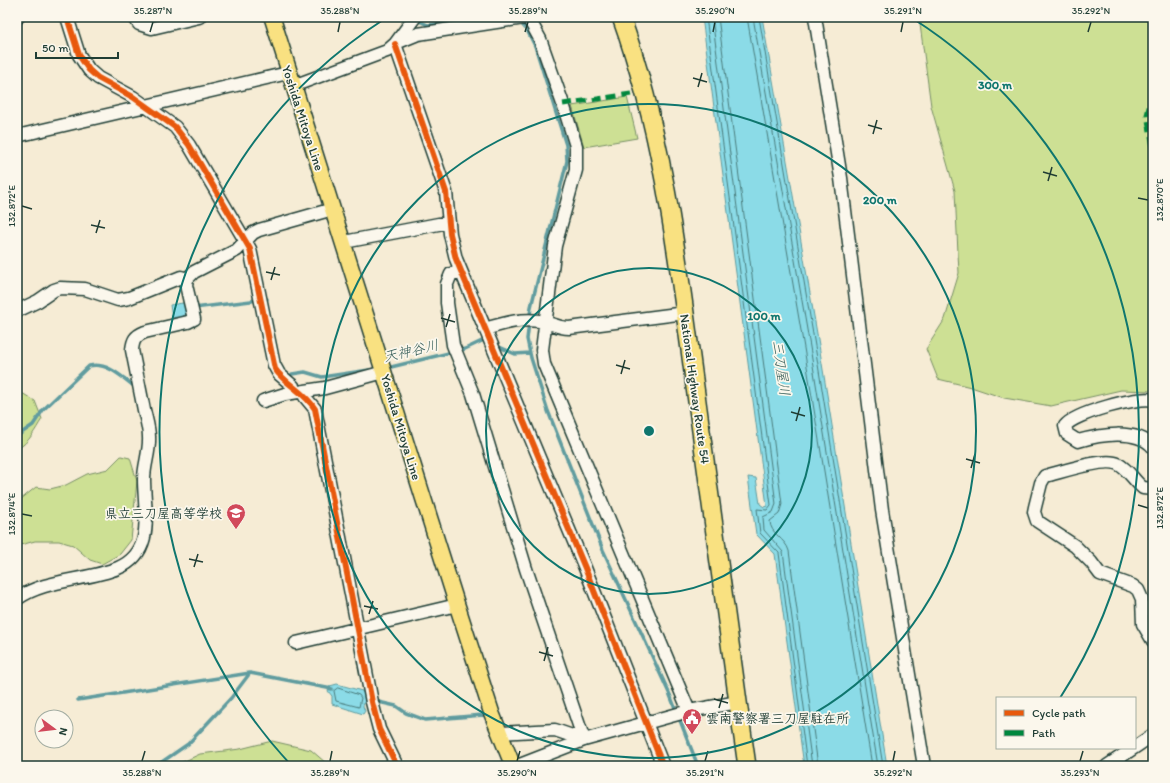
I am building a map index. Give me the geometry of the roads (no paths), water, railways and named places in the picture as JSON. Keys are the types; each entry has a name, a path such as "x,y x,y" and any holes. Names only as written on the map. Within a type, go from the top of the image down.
{"highway":[{"name":"National Highway Route 54","path":"620,17 632,48 650,108 663,170 685,313 747,766"}],"main road":[{"name":"Yoshida Mitoya Line","path":"272,17 457,605 500,733 514,766"}],"street":[{"path":"67,17 83,63 98,78 133,97 175,127 189,144 246,241 252,257 275,369 284,380 293,386"},
{"path":"134,17 139,24 152,28 199,17"},
{"path":"17,136 145,106 291,80 363,62 387,51 395,44 415,17"},
{"path":"395,44 418,34 529,17 540,39 576,146 576,170 555,246 542,350 544,364 687,711"},
{"path":"815,17 840,178 882,510 924,766"},
{"path":"395,44 446,192 452,245 461,271 585,568 647,722 663,766"},
{"path":"17,599 26,593 41,587 97,576 120,568 131,561 140,551 144,540 147,523 144,479 149,438 132,350 134,339 138,335 194,318 186,285 187,279 194,272 237,250 253,233 333,209"},
{"path":"344,242 449,222"},
{"path":"461,271 451,274 447,284 447,303 453,345 473,394 526,569 584,740"},
{"path":"17,311 60,288 85,289 118,300 129,298 138,292 181,277 187,279"},
{"path":"485,329 504,323 523,320 546,322 559,328 569,328 685,313"},
{"path":"263,401 285,394 325,388 384,372"},
{"path":"305,397 315,409 372,702 379,729 397,766"},
{"path":"1153,400 1142,399 1105,407 1080,415 1065,426 1068,434 1078,441 1105,436 1132,436 1143,439 1153,447"},
{"path":"1153,489 1143,488 1118,464 1110,461 1099,462 1046,476 1041,483 1034,512 1037,521 1075,546 1092,562 1100,574 1133,586 1138,590 1142,599 1143,624 1153,641"},
{"path":"296,643 457,605"},
{"path":"517,766 584,740 687,711 738,702"},
{"path":"500,733 555,730 584,740"},
{"path":"1136,746 1153,735"},
{"path":"1107,766 1132,749"}],"water":[{"name":"三刀屋川","path":"702,17 762,17 819,345 887,766 804,766 775,554 756,534 748,477 756,478 760,504 764,507 767,506"},
{"path":"189,302 191,314 172,318 170,305"},
{"path":"337,684 362,691 366,697 363,706 365,711 363,714 332,704 332,696 328,691 330,686"}],"waterway":[{"path":"417,20 428,25 490,17"},
{"path":"519,21 527,30 535,46 566,145 567,161 531,307 527,339 531,358 548,411 603,550 670,695 698,766"},
{"name":"天神谷川","path":"194,308 267,299"},
{"name":"天神谷川","path":"387,368 465,349 484,340 488,342"},
{"name":"天神谷川","path":"495,345 515,354 530,353"},
{"name":"天神谷川","path":"17,436 33,425 43,410 89,366 96,365 108,368 119,374 135,387"},
{"name":"天神谷川","path":"292,374 305,372 322,377 369,370"},
{"path":"78,700 250,673 332,689"},
{"path":"156,766 188,744 231,698 250,673"},
{"path":"374,701 396,706 406,713 425,720 483,715 487,717"}],"place":[{"name":"県立三刀屋高等学校","path":"236,530"},
{"name":"雲南警察署三刀屋駐在所","path":"692,735"}]}
